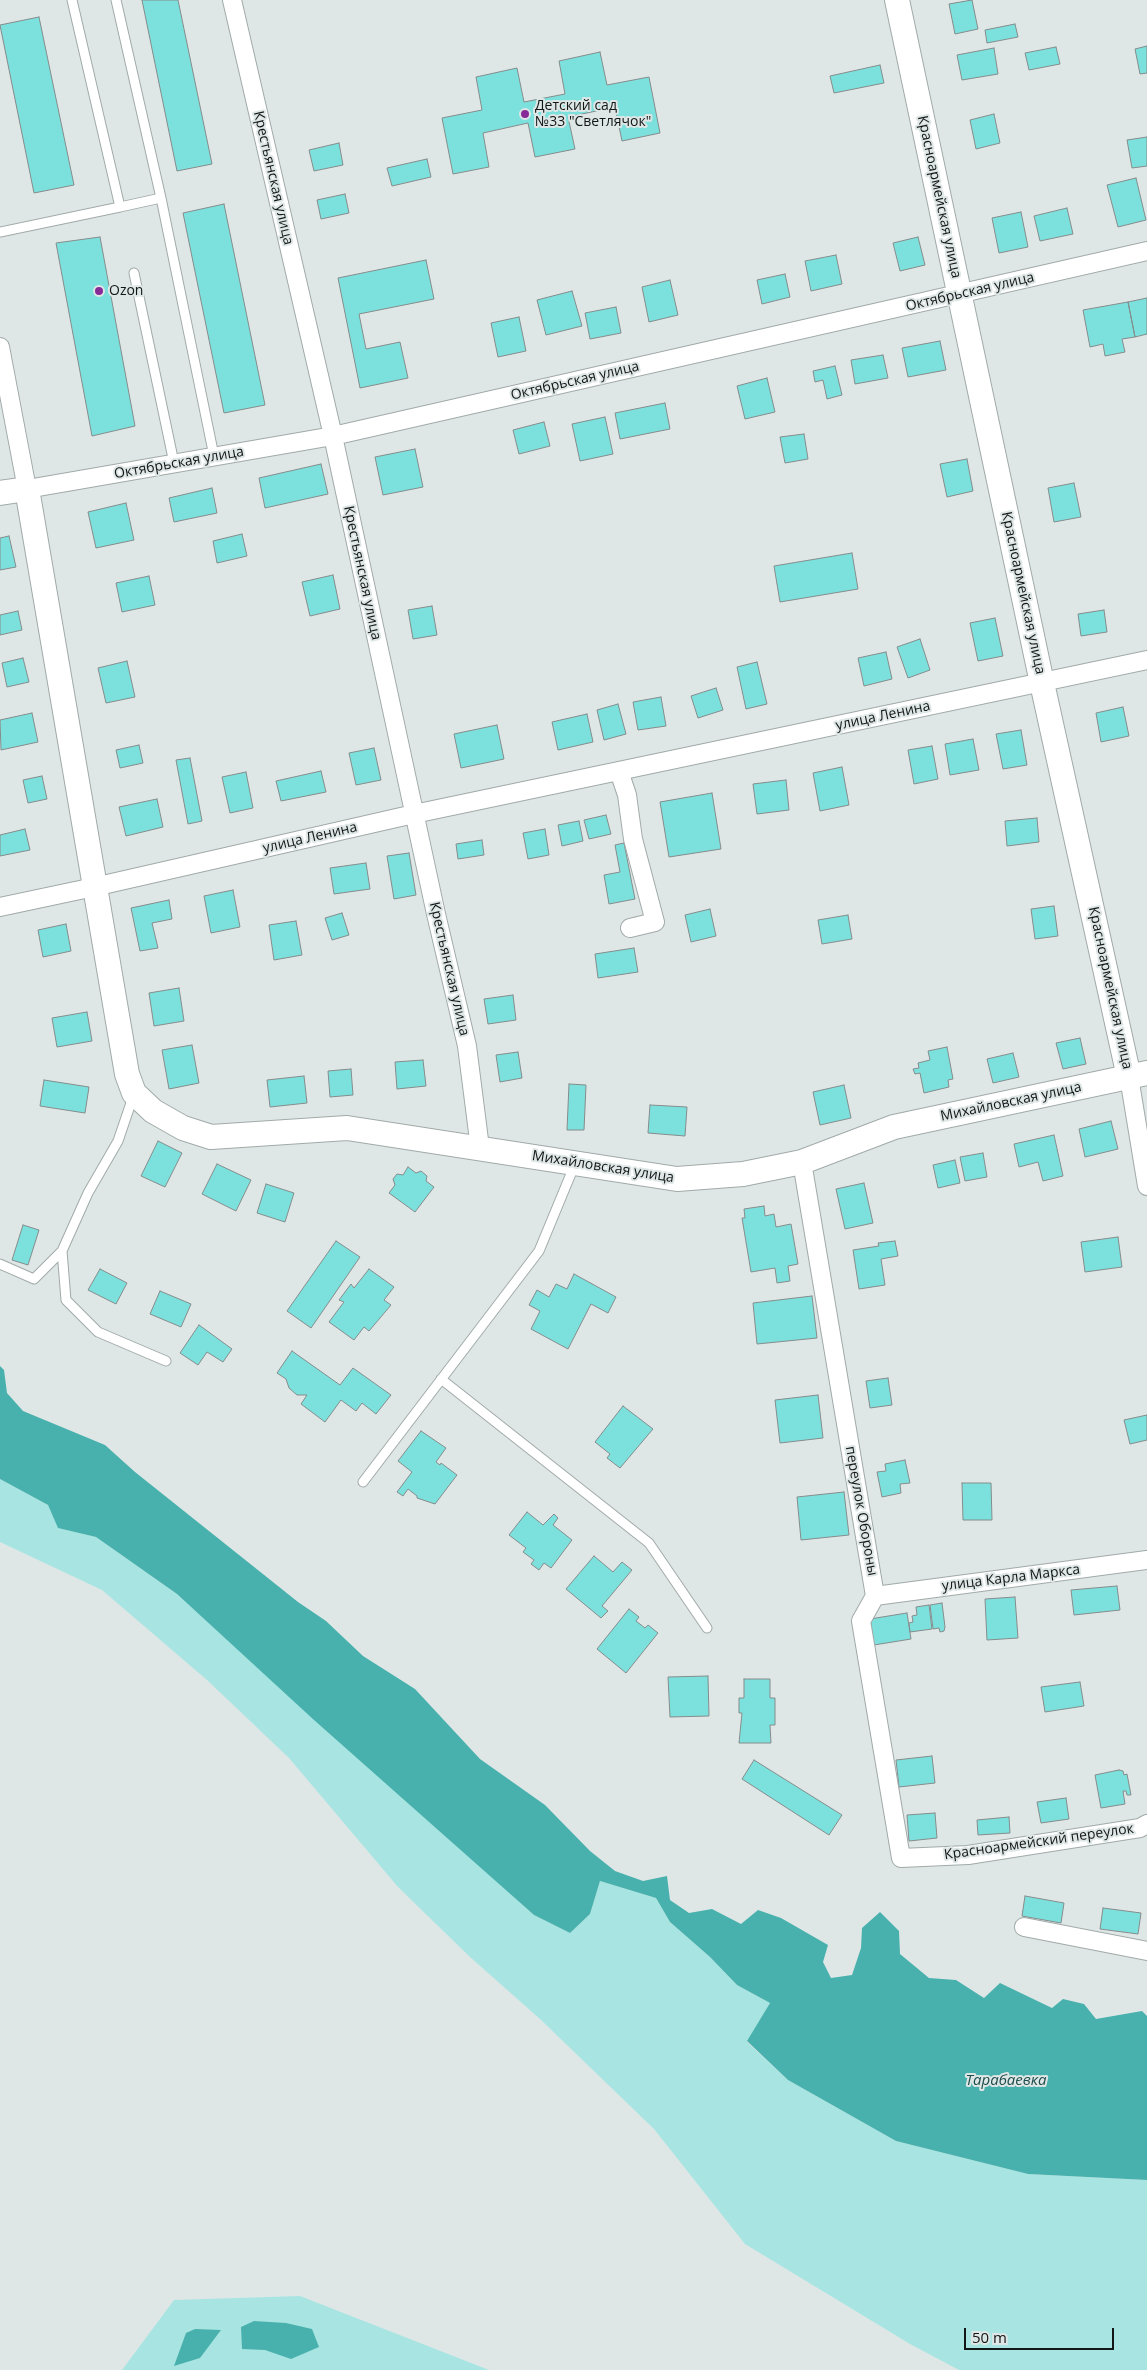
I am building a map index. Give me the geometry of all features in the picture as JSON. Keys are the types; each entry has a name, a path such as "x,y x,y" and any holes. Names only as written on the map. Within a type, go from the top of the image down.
{"street":[{"name":"Крестьянская улица","path":"232,0 333,436 414,814 467,1046 480,1148"},
{"name":"Красноармейская улица","path":"897,0 1042,683 1138,1075 1147,1186"},
{"name":"Октябрьская улица","path":"0,493 333,436 1147,251"},
{"path":"0,347 27,489 127,1074 134,1093"},
{"name":"улица Ленина","path":"0,906 94,888 414,814 1147,660"},
{"path":"619,771 626,795 633,839 655,922 630,928"},
{"name":"Михайловская улица","path":"134,1093 153,1111 183,1128 211,1137 347,1128 677,1179 743,1174 802,1162 894,1128 1138,1075"},
{"name":"переулок Обороны","path":"802,1162 875,1596 861,1620 900,1858"},
{"name":"улица Карла Маркса","path":"875,1596 1147,1560"},
{"name":"Красноармейский переулок","path":"900,1858 968,1854 1140,1828 1147,1824"},
{"path":"1024,1927 1147,1950"}],"lane":[{"path":"72,0 120,207"},
{"path":"116,0 161,198 214,456"},
{"path":"0,232 161,198"},
{"path":"134,273 174,463"},
{"path":"0,1264 34,1279 62,1251 88,1193 118,1142 134,1093"},
{"path":"363,1482 539,1251 575,1163"},
{"path":"62,1251 66,1300 98,1332 166,1361"},
{"path":"441,1379 649,1543 707,1628"}],"shaded area":[{"path":"0,1479 48,1505 59,1528 96,1537 177,1594 534,1915 570,1933 590,1914 600,1881 656,1898 670,1922 710,1957 737,1985 770,2003 747,2042 788,2080 896,2141 1028,2174 1147,2180 1147,2370 959,2370 910,2344 745,2244 654,2129 540,2019 470,1957 398,1887 289,1758 207,1680 102,1590 0,1542"},
{"path":"300,2296 489,2370 122,2370 174,2300"}],"water":[{"name":"Тарабаевка","path":"0,1366 4,1370 7,1393 23,1411 105,1445 135,1472 298,1602 326,1621 363,1656 415,1689 480,1759 545,1805 590,1851 615,1871 643,1881 667,1876 670,1900 689,1913 712,1909 741,1924 758,1910 781,1918 828,1945 823,1962 831,1978 852,1975 861,1948 862,1928 880,1912 899,1931 900,1954 929,1978 956,1980 984,1998 1000,1983 1052,2008 1063,1999 1084,2004 1096,2019 1142,2011 1147,2016 1147,2180 1028,2174 896,2141 788,2080 747,2041 770,2003 737,1985 710,1957 670,1922 656,1898 600,1881 590,1914 570,1933 534,1915 314,1720 177,1594 96,1537 58,1528 48,1505 0,1479"},
{"path":"254,2321 286,2323 312,2329 319,2347 291,2359 265,2350 242,2349 241,2327"},
{"path":"195,2329 221,2330 200,2358 174,2366 186,2333"}],"building":[{"path":"142,0 178,0 212,164 177,171"},
{"path":"972,0 978,29 955,34 949,4"},
{"path":"39,17 74,185 34,193 0,25"},
{"path":"1015,24 1018,37 987,43 985,30"},
{"path":"1147,46 1147,73 1140,74 1135,49"},
{"path":"1056,47 1060,64 1029,70 1025,53"},
{"path":"994,48 998,74 962,80 957,55"},
{"name":"Детский сад №33 \"Светлячок\"","path":"600,52 607,85 649,77 660,133 622,141 615,107 568,117 575,149 535,157 528,123 483,133 489,167 453,174 442,118 482,110 476,77 517,68 524,102 565,94 559,61"},
{"path":"880,65 884,83 834,93 830,76"},
{"path":"994,114 1000,143 976,149 970,120"},
{"path":"1147,137 1147,166 1132,168 1127,140"},
{"path":"339,143 343,165 314,171 309,150"},
{"path":"427,159 431,177 392,186 387,168"},
{"path":"1136,178 1146,220 1118,227 1107,185"},
{"path":"345,194 349,213 321,219 317,200"},
{"path":"224,204 265,405 224,413 183,213"},
{"path":"1067,208 1073,234 1040,241 1034,216"},
{"path":"1021,212 1028,247 999,253 992,218"},
{"path":"100,237 135,426 92,436 56,243"},
{"path":"918,237 925,265 900,271 893,243"},
{"path":"836,255 842,284 811,291 805,261"},
{"path":"426,260 434,299 359,314 366,349 400,342 408,378 360,388 338,278"},
{"path":"785,274 790,297 762,304 757,280"},
{"path":"670,280 678,315 649,322 642,287"},
{"path":"572,291 582,326 546,335 537,300"},
{"path":"1147,298 1147,334 1135,337 1128,302"},
{"path":"1128,302 1135,337 1122,339 1125,352 1105,356 1103,344 1090,347 1083,310"},
{"path":"616,307 621,333 590,339 585,313"},
{"path":"519,317 526,351 498,357 491,323"},
{"path":"940,341 946,370 908,377 902,348"},
{"path":"883,355 888,378 855,384 851,360"},
{"path":"835,366 842,395 827,399 823,380 815,382 813,371"},
{"path":"767,378 775,412 745,419 737,386"},
{"path":"665,403 670,429 620,439 615,413"},
{"path":"605,417 613,454 580,461 572,424"},
{"path":"544,422 550,446 519,454 513,430"},
{"path":"804,434 808,459 785,463 780,437"},
{"path":"415,449 423,487 383,495 375,457"},
{"path":"967,459 973,491 947,497 940,464"},
{"path":"321,464 328,494 265,508 259,478"},
{"path":"1074,483 1081,517 1054,522 1048,488"},
{"path":"212,488 217,513 174,522 169,498"},
{"path":"126,503 134,540 96,548 88,512"},
{"path":"242,534 247,556 217,563 213,541"},
{"path":"9,536 16,567 0,570 0,538"},
{"path":"852,553 858,589 780,602 774,566"},
{"path":"333,575 340,609 310,616 302,582"},
{"path":"149,576 155,605 122,612 116,583"},
{"path":"432,606 437,635 413,639 408,610"},
{"path":"1104,610 1107,632 1081,636 1078,614"},
{"path":"18,611 22,630 0,635 0,615"},
{"path":"995,618 1003,656 978,661 970,623"},
{"path":"920,639 930,670 908,678 897,647"},
{"path":"886,652 892,679 864,686 858,658"},
{"path":"23,658 29,682 7,687 2,663"},
{"path":"127,661 135,697 106,703 98,668"},
{"path":"757,662 767,704 746,709 737,667"},
{"path":"716,688 723,710 698,718 691,696"},
{"path":"661,697 666,726 638,730 633,702"},
{"path":"618,704 626,734 604,740 597,710"},
{"path":"1123,707 1129,736 1101,742 1096,713"},
{"path":"32,713 38,742 1,750 0,720"},
{"path":"587,714 593,742 558,750 552,722"},
{"path":"497,725 504,759 461,768 454,734"},
{"path":"1021,730 1027,765 1003,769 996,734"},
{"path":"973,739 979,770 950,775 945,744"},
{"path":"139,745 143,763 120,768 116,750"},
{"path":"932,746 938,779 914,784 908,750"},
{"path":"374,748 381,780 356,785 349,753"},
{"path":"190,758 202,821 188,824 176,760"},
{"path":"842,767 849,805 820,811 813,773"},
{"path":"321,771 326,792 281,801 276,781"},
{"path":"246,772 253,808 230,813 222,777"},
{"path":"42,776 47,799 28,803 23,780"},
{"path":"786,780 789,810 757,814 753,784"},
{"path":"712,793 721,849 669,857 660,802"},
{"path":"157,799 163,827 126,836 119,807"},
{"path":"606,815 611,834 589,839 584,820"},
{"path":"1037,818 1039,842 1007,846 1005,821"},
{"path":"579,821 583,841 562,846 558,825"},
{"path":"25,829 30,850 0,856 0,835"},
{"path":"545,829 549,855 528,859 523,833"},
{"path":"482,840 484,855 458,859 456,844"},
{"path":"624,843 635,899 609,904 604,875 620,872 615,845"},
{"path":"409,853 416,895 394,899 387,856"},
{"path":"366,863 370,889 334,894 330,868"},
{"path":"233,890 240,927 211,933 204,896"},
{"path":"169,900 172,919 152,923 158,948 140,951 131,908"},
{"path":"1054,906 1058,936 1035,939 1031,909"},
{"path":"710,909 716,936 691,942 685,915"},
{"path":"342,913 349,935 332,940 325,918"},
{"path":"848,915 852,939 822,944 818,920"},
{"path":"296,921 302,955 274,960 269,925"},
{"path":"66,924 71,951 43,957 38,930"},
{"path":"634,948 638,972 598,978 595,954"},
{"path":"179,988 184,1021 154,1026 149,993"},
{"path":"513,995 516,1020 488,1024 484,999"},
{"path":"87,1012 92,1041 57,1047 52,1018"},
{"path":"1080,1038 1086,1064 1063,1069 1056,1043"},
{"path":"192,1045 199,1083 169,1089 162,1050"},
{"path":"947,1047 953,1079 948,1080 949,1087 924,1093 920,1073 915,1074 913,1069 919,1068 918,1063 930,1060 928,1051"},
{"path":"518,1052 522,1078 500,1082 496,1055"},
{"path":"1013,1053 1019,1077 993,1083 987,1059"},
{"path":"423,1060 426,1086 397,1089 395,1062"},
{"path":"351,1069 353,1095 330,1097 328,1071"},
{"path":"304,1076 307,1103 270,1107 267,1080"},
{"path":"44,1080 89,1087 85,1113 40,1106"},
{"path":"569,1084 586,1085 584,1130 567,1130"},
{"path":"844,1085 851,1118 820,1125 813,1092"},
{"path":"650,1105 687,1107 685,1136 648,1133"},
{"path":"1111,1121 1118,1149 1085,1157 1079,1129"},
{"path":"1054,1135 1063,1176 1043,1181 1038,1162 1019,1167 1014,1144"},
{"path":"158,1141 182,1153 165,1187 141,1176"},
{"path":"983,1153 987,1177 965,1181 960,1157"},
{"path":"955,1160 960,1183 938,1188 933,1165"},
{"path":"217,1164 251,1180 236,1211 202,1194"},
{"path":"408,1167 416,1173 421,1171 427,1176 426,1181 434,1187 415,1212 389,1193 395,1185 393,1179 397,1174 403,1175"},
{"path":"864,1183 873,1223 845,1229 836,1189"},
{"path":"266,1184 294,1193 285,1222 257,1213"},
{"path":"764,1206 765,1216 774,1214 776,1227 791,1224 798,1264 788,1266 790,1281 777,1283 775,1268 751,1272 742,1218 745,1218 744,1209"},
{"path":"23,1225 39,1230 28,1265 12,1260"},
{"path":"1118,1237 1122,1267 1085,1272 1081,1242"},
{"path":"336,1241 360,1257 311,1328 287,1311"},
{"path":"895,1241 898,1256 881,1259 885,1285 859,1289 853,1250 879,1246 878,1243"},
{"path":"100,1269 127,1283 116,1304 88,1290"},
{"path":"369,1269 394,1287 384,1300 391,1305 369,1331 364,1327 354,1340 329,1322 344,1302 339,1300 351,1284 354,1288"},
{"path":"574,1274 616,1297 608,1313 591,1304 568,1349 531,1329 540,1311 529,1305 537,1290 549,1297 556,1284 567,1289"},
{"path":"160,1291 191,1304 181,1327 150,1314"},
{"path":"812,1296 817,1338 757,1344 753,1303"},
{"path":"199,1325 232,1349 223,1362 207,1352 198,1365 180,1353"},
{"path":"292,1351 340,1385 353,1368 391,1395 376,1414 362,1403 356,1411 341,1400 325,1422 301,1404 307,1395 297,1395 289,1388 286,1379 277,1373"},
{"path":"888,1378 892,1405 870,1408 866,1381"},
{"path":"818,1395 823,1438 780,1443 775,1400"},
{"path":"623,1406 653,1429 620,1468 607,1458 610,1454 595,1442"},
{"path":"1147,1415 1147,1440 1130,1444 1124,1420"},
{"path":"421,1431 446,1448 436,1462 440,1465 441,1463 457,1475 435,1504 417,1498 408,1489 403,1496 397,1492 412,1472 398,1461"},
{"path":"905,1460 910,1483 900,1484 901,1493 882,1497 877,1472 886,1471 885,1464"},
{"path":"962,1483 991,1483 992,1520 963,1520"},
{"path":"844,1492 849,1535 801,1540 797,1497"},
{"path":"527,1512 543,1525 554,1514 558,1518 553,1525 572,1540 551,1568 544,1563 539,1570 531,1564 534,1560 523,1552 526,1548 509,1535"},
{"path":"594,1556 613,1572 622,1562 632,1570 602,1606 608,1611 601,1618 566,1589"},
{"path":"1117,1586 1120,1610 1074,1615 1071,1590"},
{"path":"1015,1597 1018,1638 987,1640 985,1599"},
{"path":"942,1603 945,1627 944,1631 940,1632 939,1628 933,1629 930,1605"},
{"path":"929,1605 932,1629 910,1632 909,1623 913,1622 912,1616 917,1615 916,1607"},
{"path":"629,1609 639,1617 636,1621 645,1628 648,1625 658,1633 626,1673 597,1649"},
{"path":"907,1613 911,1639 874,1645 870,1619"},
{"path":"708,1676 709,1716 670,1717 668,1677"},
{"path":"744,1679 770,1679 770,1698 775,1698 775,1725 770,1725 771,1743 739,1743 742,1713 739,1713 739,1698 744,1698"},
{"path":"1080,1682 1084,1706 1045,1712 1041,1687"},
{"path":"932,1756 935,1783 899,1787 896,1760"},
{"path":"754,1760 842,1815 829,1835 742,1779"},
{"path":"1119,1770 1123,1771 1124,1775 1127,1774 1131,1795 1127,1795 1126,1791 1123,1791 1125,1804 1101,1808 1095,1775"},
{"path":"1066,1798 1069,1819 1041,1823 1037,1802"},
{"path":"935,1813 937,1838 909,1841 907,1815"},
{"path":"1009,1817 1010,1833 978,1835 977,1820"},
{"path":"1025,1896 1064,1903 1061,1923 1022,1916"},
{"path":"1103,1908 1141,1913 1138,1934 1100,1929"}],"place":[{"name":"Детский сад №33 \"Светлячок\"","path":"525,114"},
{"name":"Ozon","path":"99,291"}]}
